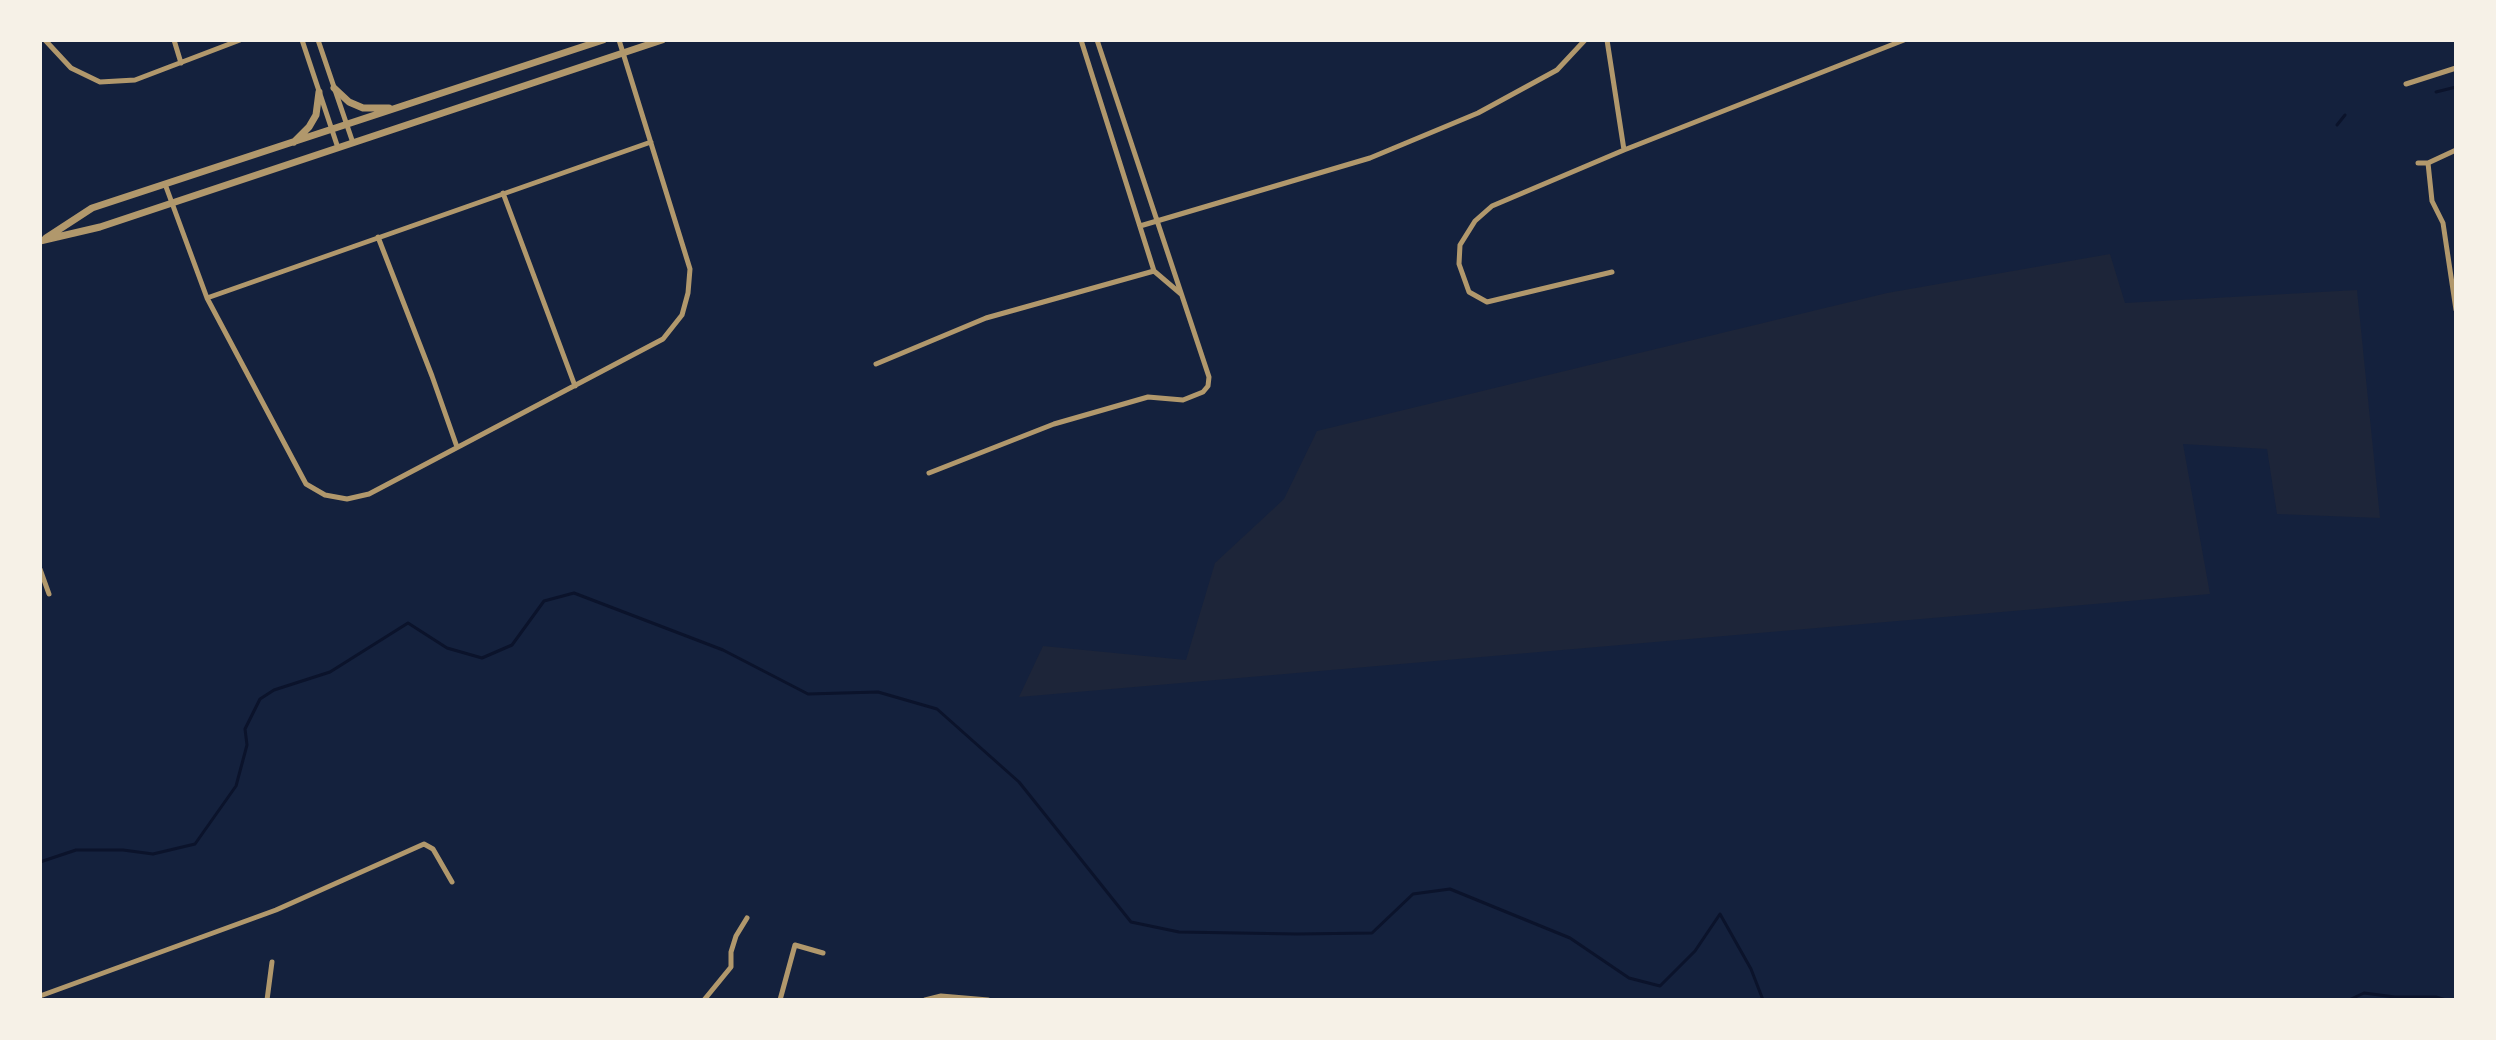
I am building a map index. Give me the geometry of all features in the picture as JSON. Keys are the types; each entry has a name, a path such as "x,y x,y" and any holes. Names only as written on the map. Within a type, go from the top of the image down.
{"street":[{"path":"45,40 71,68 100,82 135,80 240,40"},
{"path":"174,40 182,63"},
{"path":"302,40 338,148"},
{"path":"318,40 353,143"},
{"path":"41,241 92,208 603,40"},
{"path":"165,184 207,298 306,484 325,495 347,499 369,494 663,339 682,315 688,293 690,269 619,40"},
{"path":"41,241 100,227 662,40"},
{"path":"1082,40 1154,271 1182,295"},
{"path":"928,473 1054,424 1148,396 1183,400 1203,393 1208,386 1209,377 1097,40"},
{"path":"1140,226 1370,158 1478,113 1557,70 1585,40"},
{"path":"1607,40 1624,150"},
{"path":"1612,272 1487,302 1469,292 1459,264 1460,245 1475,221 1492,206 1624,150 1904,40"},
{"path":"2406,84 2456,68"},
{"path":"334,88 349,102 363,108 397,108"},
{"path":"294,142 309,127 316,115 319,92"},
{"path":"207,298 651,142"},
{"path":"2418,163 2428,163 2456,150"},
{"path":"2428,163 2432,201 2443,223 2456,310"},
{"path":"503,193 575,386"},
{"path":"378,237 457,447"},
{"path":"876,364 986,318 1154,271"},
{"path":"40,569 49,594"},
{"path":"40,996 276,910 424,844 433,849 452,882"},
{"path":"704,999 731,967 731,952 736,936 747,918"},
{"path":"780,999 795,945 824,953"},
{"path":"267,999 272,962"},
{"path":"925,999 941,996 988,999"}],"shaded area":[{"path":"2110,254 2125,303 2357,290 2380,518 2277,514 2267,449 2183,444 2210,594 1019,697 1043,646 1186,660 1215,563 1284,499 1317,431 1887,293"}],"waterway":[{"path":"2436,92 2456,87"},
{"path":"2337,125 2345,115"},
{"path":"40,862 76,850 123,850 153,854 195,844 236,786 247,745 245,729 260,699 274,690 330,672 408,623 447,648 482,658 512,645 544,601 574,593 723,650 808,694 878,692 937,709 1019,782 1131,922 1179,932 1372,933 1413,894 1450,889 1570,938 1629,978 1660,986 1695,951 1720,914 1751,969 1763,1000"},
{"path":"2349,1000 2364,993 2395,997 2436,997 2446,1000"}]}
